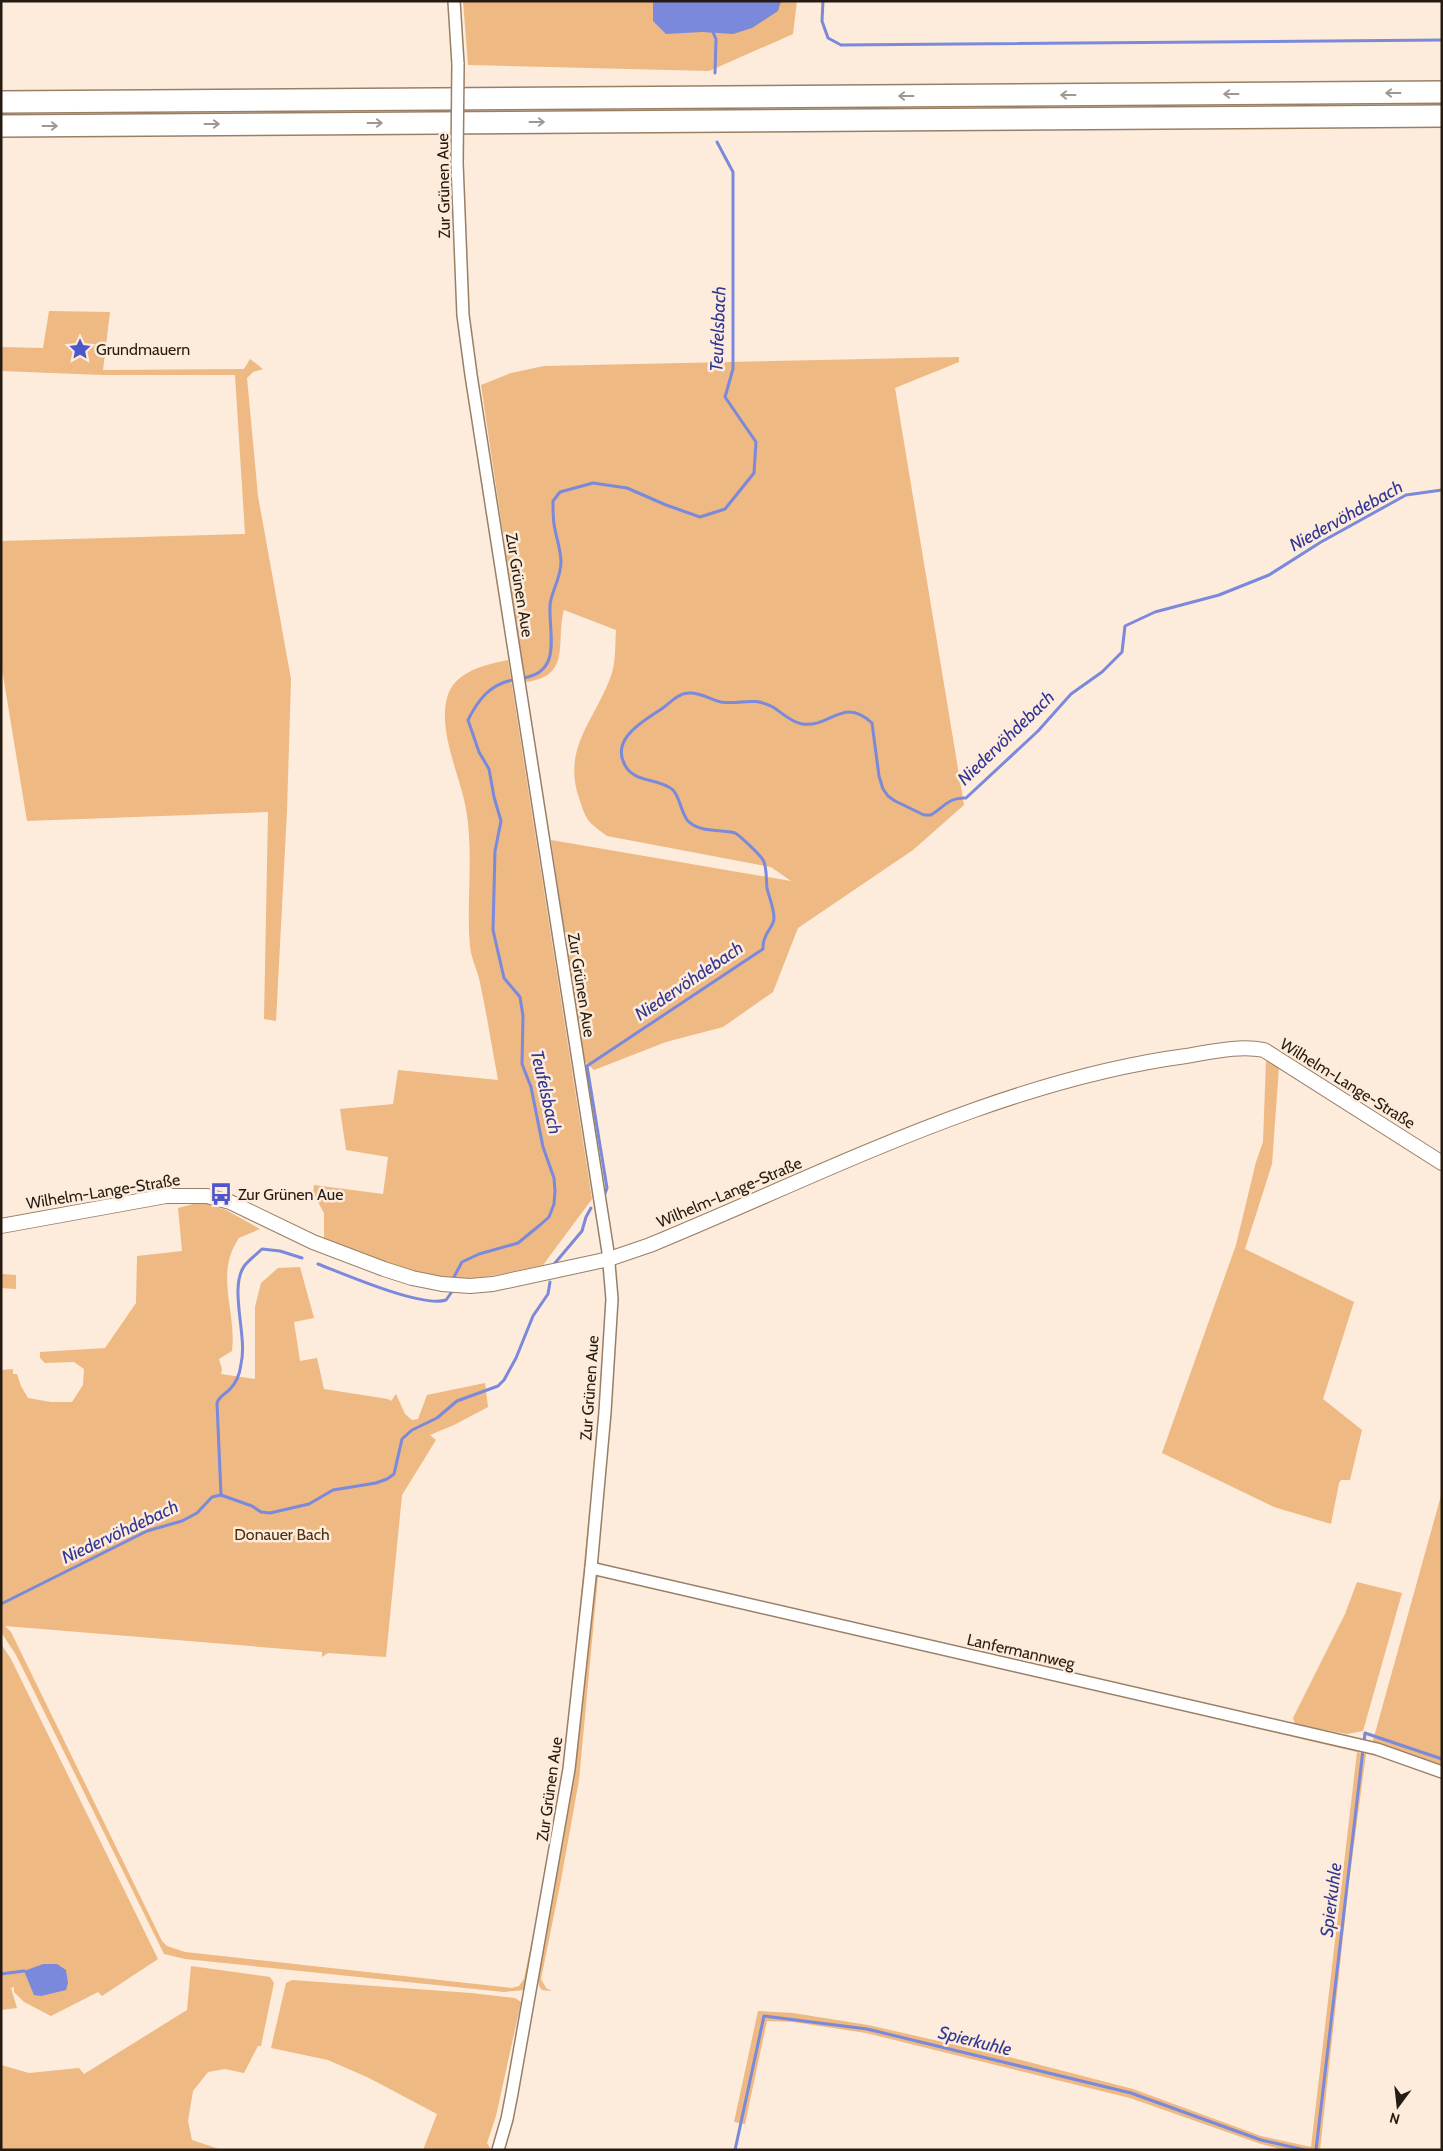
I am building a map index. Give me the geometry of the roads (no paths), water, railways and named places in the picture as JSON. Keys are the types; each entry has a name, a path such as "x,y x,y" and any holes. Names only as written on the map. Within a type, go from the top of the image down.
{"highway":[{"path":"1,102 1442,92"},
{"path":"1,126 1442,116"}],"street":[{"name":"Zur Grünen Aue","path":"454,1 458,64 457,163 463,315 609,1259 612,1299 591,1568 570,1759 559,1833 507,2119 498,2150"},
{"name":"Wilhelm-Lange-Straße","path":"1,1226 166,1196 207,1196 230,1202 277,1226 344,1254 412,1278 442,1284 470,1286 493,1284 609,1259 659,1241 934,1125 1007,1099 1094,1072 1155,1060 1246,1048 1264,1050 1442,1163"},
{"name":"Lanfermannweg","path":"591,1568 1370,1748 1442,1772"}],"water":[{"path":"653,1 781,1 778,11 752,28 733,34 702,32 666,34 653,21"},
{"path":"43,1964 57,1964 66,1970 68,1983 66,1990 41,1996 34,1995 24,1971"}],"waterway":[{"path":"823,1 822,21 828,38 841,45 1442,40"},
{"name":"Teufelsbach","path":"712,30 716,39 715,73"},
{"name":"Teufelsbach","path":"523,678 535,674 544,668 551,651 550,601 561,568 553,516 553,501 560,492 593,483 627,488 700,517 725,509 754,473 756,442 725,397 733,369 733,172 717,142"},
{"name":"Niedervöhdebach","path":"604,1196 607,1188 587,1066 763,949 764,940 774,918 763,859 735,833 704,829 693,825 686,818 673,790 668,786 636,776 626,767 622,757 622,748 625,740 637,726 685,693 697,694 721,702 759,702 773,707 790,719 802,724 821,722 837,715 853,712 862,715 872,723 879,776 883,789 888,796 924,815 931,815 955,799 966,798 1038,731 1071,694 1102,672 1122,652 1125,626 1155,612 1219,595 1269,575 1321,542 1406,495 1442,490"},
{"name":"Teufelsbach","path":"454,1277 462,1262 479,1254 518,1243 549,1217 554,1204 554,1178 543,1147 531,1087 522,1064 523,1016 520,997 504,978 493,930 495,851 501,821 489,769 479,752 468,720 476,706 491,689 513,680"},
{"name":"Niedervöhdebach","path":"555,1263 582,1231 591,1208"},
{"name":"Teufelsbach","path":"221,1495 217,1403 234,1384 240,1367 242,1353 238,1299 240,1274 245,1265 262,1249 280,1251 302,1258"},
{"name":"Teufelsbach","path":"318,1264 383,1289 420,1299 446,1300 451,1293"},
{"name":"Niedervöhdebach","path":"1,1604 147,1531 182,1521 197,1513 212,1497 221,1495 252,1506 261,1512 270,1513 309,1504 333,1490 376,1483 387,1479 394,1474 402,1439 412,1430 437,1418 457,1401 498,1386 504,1380 516,1358 533,1316 548,1294 550,1282"},
{"name":"Spierkuhle","path":"1316,2150 1365,1733 1442,1759"},
{"path":"1,1974 24,1971"},
{"name":"Spierkuhle","path":"735,2150 764,2016 867,2029 1131,2093 1261,2140 1305,2150"}],"place":[{"name":"Grundmauern","path":"80,349"},
{"name":"Zur Grünen Aue","path":"221,1194"}],"park label":[{"name":"Donauer Bach","path":"282,1534"}]}
